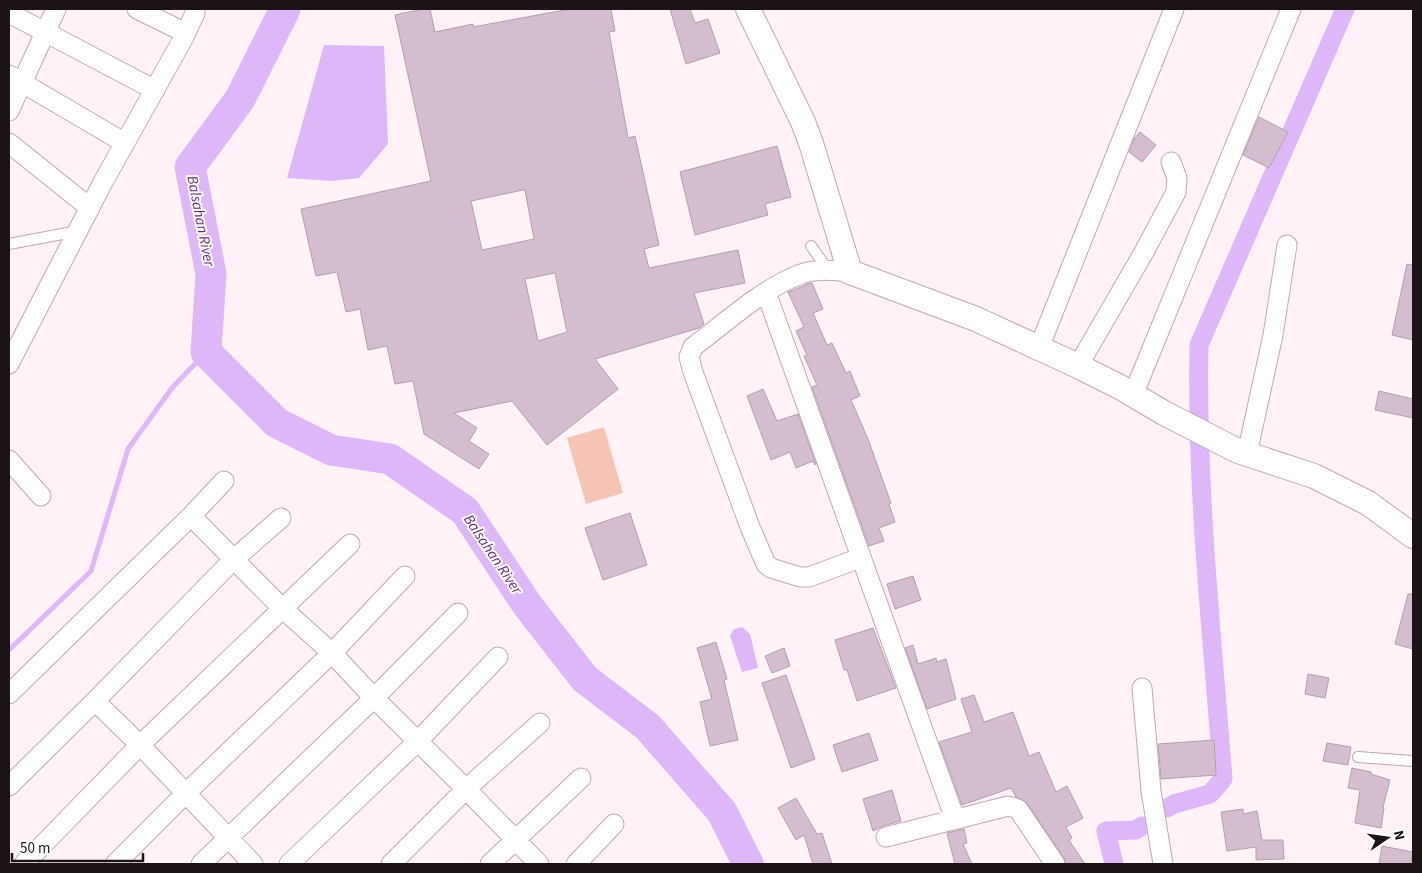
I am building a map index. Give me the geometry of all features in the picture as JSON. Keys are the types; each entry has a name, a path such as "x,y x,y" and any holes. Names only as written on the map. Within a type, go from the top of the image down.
{"street":[{"path":"9,111 15,79 45,33 56,9"},
{"path":"137,9 186,33"},
{"path":"9,363 90,208 186,33 195,9"},
{"path":"748,9 811,143 840,272"},
{"path":"1039,348 1174,9"},
{"path":"1133,395 1291,9"},
{"path":"9,13 154,90"},
{"path":"15,79 125,143"},
{"path":"9,143 90,208"},
{"path":"1078,366 1144,252 1176,192 1177,178 1171,162"},
{"path":"1242,452 1273,335 1287,245"},
{"path":"860,558 809,577 800,577 771,568 766,564 750,528 689,357 693,347 766,292 802,273 840,272 976,319 1078,366 1164,413 1242,452 1314,476 1368,503 1413,536"},
{"path":"766,292 955,819"},
{"path":"9,460 41,496"},
{"path":"9,694 191,516 224,481"},
{"path":"191,516 282,608 332,653 417,742 539,864"},
{"path":"9,786 234,559 281,518"},
{"path":"24,864 140,745 350,544"},
{"path":"115,864 332,653 405,576"},
{"path":"201,864 374,698 458,613"},
{"path":"289,864 417,742 498,657"},
{"path":"1142,688 1151,791 1162,864"},
{"path":"95,701 140,745 253,864"},
{"path":"391,864 466,789 540,723"},
{"path":"490,864 582,778"},
{"path":"886,837 1008,806 1018,809 1055,864"},
{"path":"576,864 614,824"}],"lane":[{"path":"9,244 78,231"},
{"path":"811,246 840,272"},
{"path":"1358,757 1413,761"}],"shaded area":[{"path":"324,45 384,46 388,144 359,178 332,181 287,178"},
{"path":"604,427 623,493 586,504 567,438"},
{"path":"742,627 750,634 758,668 742,672 730,636 734,629"}],"building":[{"path":"430,9 435,32 473,24 473,27 570,9 611,9 615,31 609,32 628,138 635,136 659,245 644,249 649,268 738,250 745,283 694,293 704,324 699,328 595,359 618,389 547,445 512,401 454,413 477,428 469,441 489,454 479,469 424,434 413,381 395,384 387,346 368,350 360,309 346,312 337,272 316,276 301,209 431,181 395,15","holes":["525,190 534,239 482,250 471,201","555,273 567,332 538,341 525,279"]},
{"path":"670,9 690,9 695,23 708,19 720,53 686,64"},
{"path":"1259,117 1288,132 1269,168 1243,155"},
{"path":"1140,132 1156,145 1142,162 1129,152 1134,139"},
{"path":"777,146 791,197 765,204 768,215 695,235 680,172"},
{"path":"1407,264 1413,265 1413,340 1392,335"},
{"path":"812,283 823,309 813,313 827,345 832,343 846,373 850,371 860,396 851,400 868,439 891,503 889,504 895,522 879,528 884,541 869,546 812,387 817,385 804,356 807,355 796,331 804,327 788,292"},
{"path":"763,389 777,421 798,414 815,465 813,461 796,468 790,452 771,460 747,396"},
{"path":"1379,391 1413,399 1413,418 1375,410"},
{"path":"630,513 647,565 603,580 585,528"},
{"path":"913,576 921,600 895,609 887,584"},
{"path":"1408,594 1413,594 1413,649 1395,644"},
{"path":"873,628 896,688 857,701 847,670 844,670 835,640"},
{"path":"716,642 727,679 724,680 738,740 710,746 700,702 712,699 697,648"},
{"path":"913,645 918,664 936,658 937,662 946,659 956,699 927,709 905,648"},
{"path":"784,648 790,666 772,673 765,656"},
{"path":"1308,674 1329,678 1325,698 1305,694"},
{"path":"786,675 815,759 791,768 762,683"},
{"path":"974,695 984,722 1013,712 1029,756 1039,752 1056,792 1067,786 1083,818 1066,827 1072,838 1069,840 1085,864 1066,864 1064,858 1027,803 1016,797 1011,788 962,805 939,742 972,732 961,699"},
{"path":"869,733 878,760 842,772 833,745"},
{"path":"1214,740 1216,775 1161,779 1158,744"},
{"path":"1327,743 1351,747 1348,765 1323,761"},
{"path":"1352,768 1371,772 1371,774 1390,780 1383,807 1381,828 1355,823 1360,790 1348,788"},
{"path":"892,790 901,821 873,831 863,799"},
{"path":"796,798 817,834 822,833 832,864 813,864 804,835 796,840 778,808"},
{"path":"1243,809 1243,814 1257,811 1262,840 1283,840 1284,859 1256,860 1256,847 1227,851 1221,812"},
{"path":"964,829 967,843 963,844 972,864 955,864 947,833"},
{"path":"1382,846 1413,852 1411,864 1379,864"}],"waterway":[{"name":"Balsahan River","path":"285,9 240,99 190,167 211,274 206,352 277,423 331,450 390,459 465,511 528,606 585,679 648,727 722,812 748,864"},
{"path":"1167,808 1174,804 1210,794 1223,779 1202,508 1199,345 1345,9"},
{"path":"9,650 91,571 128,449 172,388 206,352"},
{"path":"1114,864 1106,831 1136,830 1142,826"}]}
